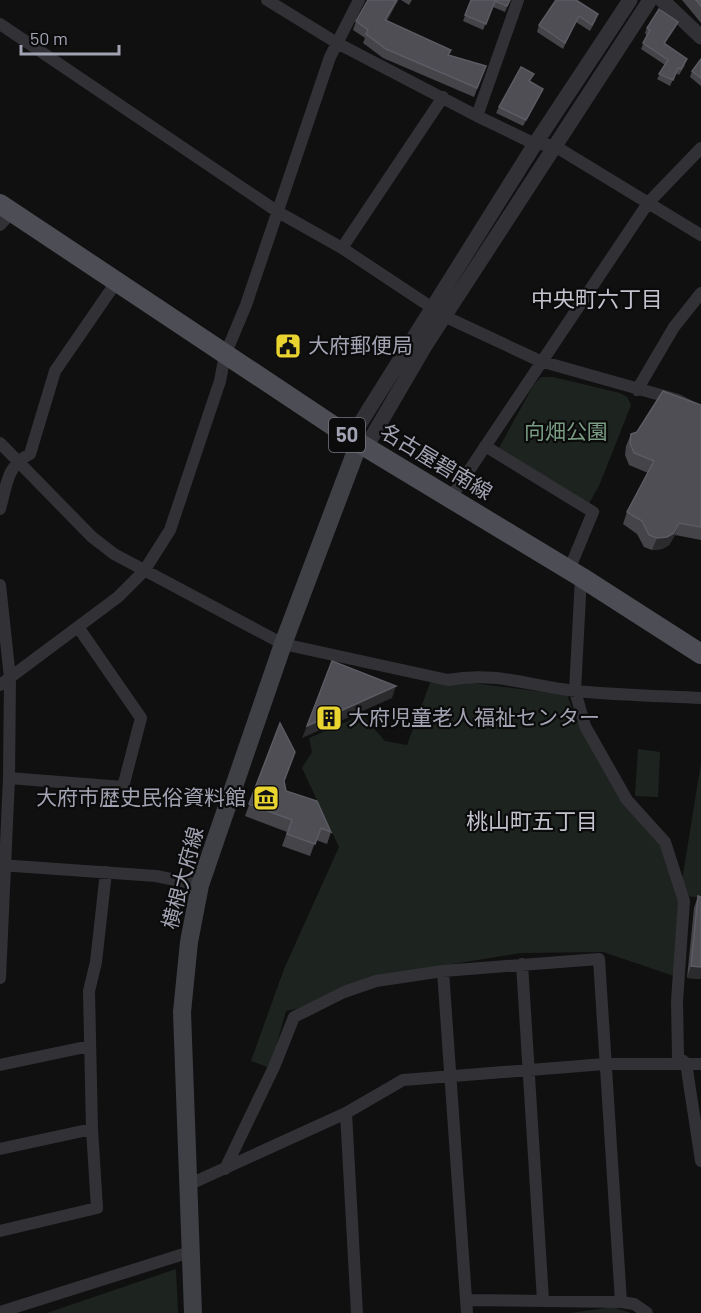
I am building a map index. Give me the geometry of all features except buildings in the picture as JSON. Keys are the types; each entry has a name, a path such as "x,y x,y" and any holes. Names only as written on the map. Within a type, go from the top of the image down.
{"main road":[{"name":"名古屋碧南線","path":"4,214 117,281 225,356 359,443 575,574 701,654"},
{"name":"横根大府線","path":"194,1313 182,1012 189,942 200,885 283,644 359,443"}],"street":[{"path":"267,0 337,43 477,116 535,144 553,145 701,235"},
{"path":"5,682 118,597 144,571 170,530 220,381 225,356 246,305 337,43 359,0"},
{"path":"477,116 518,0"},
{"path":"359,443 433,308 535,144 630,0"},
{"path":"359,443 446,317 553,145 650,0"},
{"path":"662,0 701,37"},
{"path":"0,24 278,212 342,248 446,317 540,361 678,400 701,412"},
{"path":"342,248 443,97"},
{"path":"450,500 540,361 648,203 701,148"},
{"path":"0,509 11,468 17,460 30,454 55,371 117,281"},
{"path":"637,390 674,327 701,293"},
{"path":"0,443 92,537 144,571 283,644 448,680 468,676 500,676 575,691 701,698"},
{"path":"485,446 592,512 575,574 575,691 585,726 627,800 665,842 684,901 677,1012 678,1057 686,1062 701,1161"},
{"path":"0,585 9,778 2,864 0,970"},
{"path":"9,778 123,787 141,718 78,627"},
{"path":"2,864 156,876 200,885"},
{"path":"0,1231 97,1208 92,1130 89,991 96,962 106,872"},
{"path":"225,1169 274,1067 294,1017 344,992 376,981 443,971 598,959 621,1302"},
{"path":"522,964 543,1300"},
{"path":"443,971 467,1307 543,1300 621,1302 634,1304 647,1313"},
{"path":"0,1065 90,1046"},
{"path":"188,1185 346,1113 403,1080 605,1064 686,1062 701,1064"},
{"path":"346,1113 357,1313"},
{"path":"0,1149 92,1130"},
{"path":"0,1312 190,1252"}],"green space":[{"name":"向畑公園","path":"541,377 553,377 620,393 627,397 631,405 599,486 588,505 499,448 533,386"},
{"path":"432,678 567,695 580,728 662,843 680,901 674,976 603,952 521,953 366,978 310,1006 286,1011 270,1068 251,1061 284,969 339,847 302,768 312,752 309,738 362,715 385,741 407,745"},
{"path":"638,749 660,752 658,797 635,796"},
{"path":"701,763 701,898 687,896 681,887"},
{"path":"176,1269 178,1313 47,1313"},
{"path":"613,1307 631,1313 570,1313"}],"place":[{"name":"大府郵便局","path":"288,346"},
{"name":"大府児童老人福祉センター","path":"329,718"},
{"name":"大府市歴史民俗資料館","path":"266,798"}],"district":[{"name":"中央町六丁目","path":"597,299"},
{"name":"桃山町五丁目","path":"532,821"}]}
